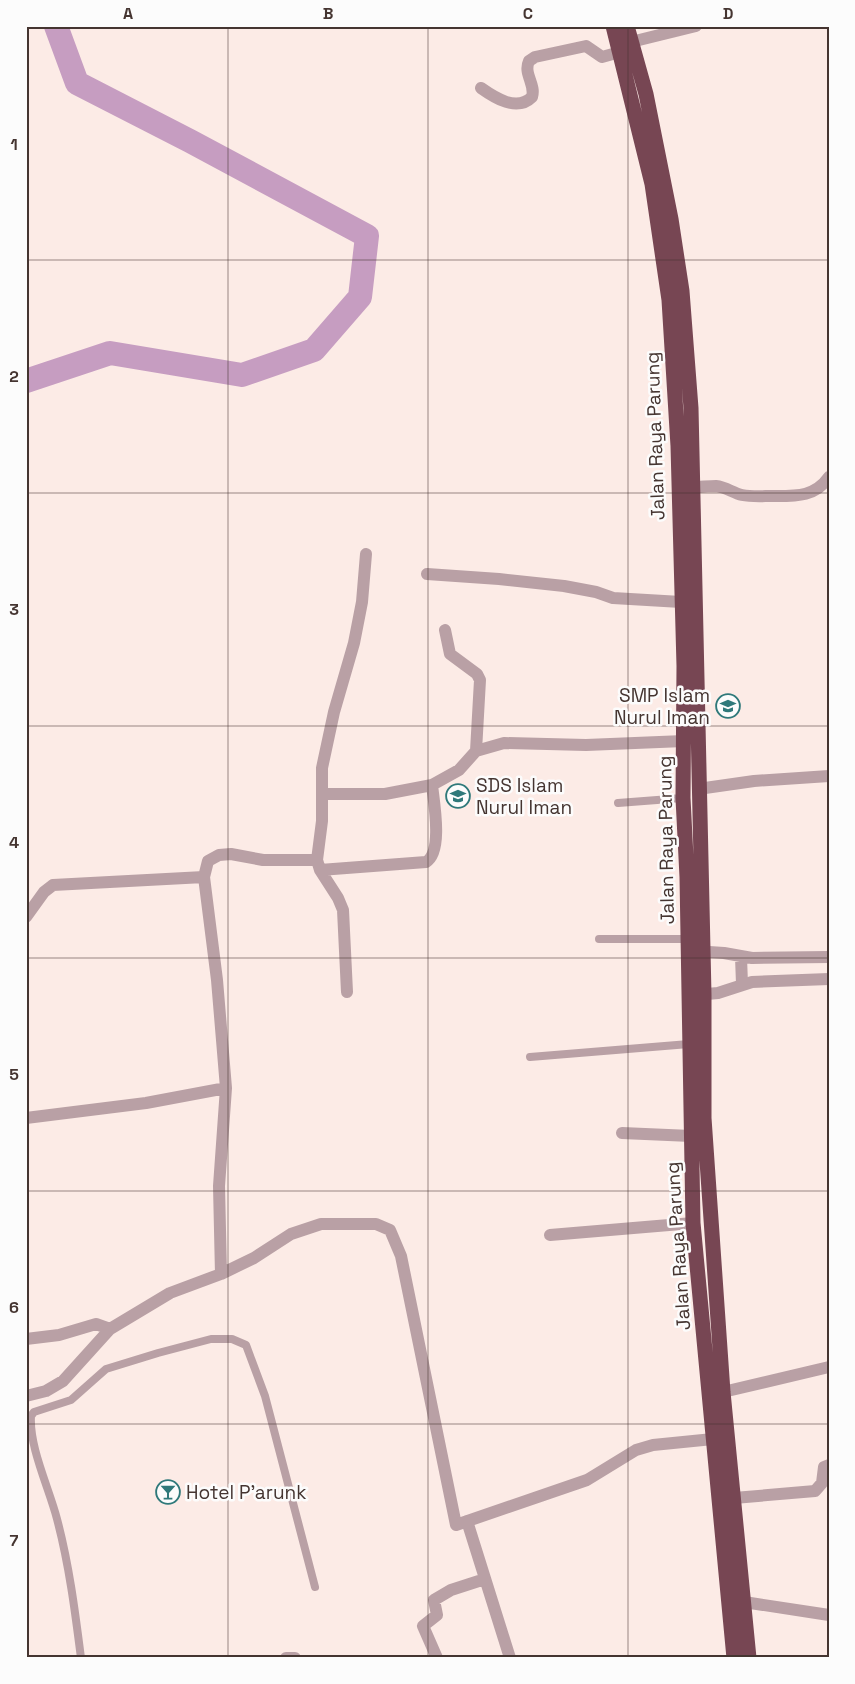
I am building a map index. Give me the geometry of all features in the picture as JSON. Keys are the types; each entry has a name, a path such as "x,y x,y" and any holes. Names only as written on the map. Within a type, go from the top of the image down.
{"highway":[{"name":"Jalan Raya Parung","path":"613,26 652,184 665,265 687,564 698,790 704,995 704,1118 723,1392 749,1658"},
{"name":"Jalan Raya Parung","path":"628,26 650,113 671,219 682,291 691,408 692,487 687,564 681,602 684,742 683,798 693,1223 734,1658"},
{"path":"730,1622 746,1622"}],"street":[{"path":"632,42 696,26"},
{"path":"481,88 501,102 525,102 532,97 534,91 527,71 529,61 535,57 586,46 602,57 620,52"},
{"path":"692,487 715,486 728,488 740,494 755,496 799,496 817,489 829,476"},
{"path":"347,992 343,910 318,865 322,821 322,768 362,602 366,554"},
{"path":"427,574 499,578 564,586 596,592 613,598 681,602"},
{"path":"446,630 450,654 476,674 480,680 476,751"},
{"path":"322,794 385,794 432,785 459,770 476,751 504,743 586,745 684,742"},
{"path":"698,790 754,781 829,776"},
{"path":"221,1274 219,1186 226,1088 216,971 204,877 208,860 219,855 231,854 318,865 426,862 430,860 434,848 436,828 432,785"},
{"path":"26,917 44,892 54,885 204,877"},
{"path":"687,945 703,951 741,957 772,959 829,957"},
{"path":"741,957 742,984"},
{"path":"772,959 772,980"},
{"path":"688,995 718,993 742,984 772,980 829,979"},
{"path":"26,1118 146,1103 226,1088"},
{"path":"622,1133 691,1136"},
{"path":"550,1235 693,1223"},
{"path":"26,1396 46,1391 63,1381 110,1329 170,1293 221,1274 254,1258 291,1234 321,1224 376,1224 390,1230 400,1256 456,1525 587,1480 636,1450 653,1445 713,1439"},
{"path":"26,1339 59,1335 96,1324 110,1329"},
{"path":"723,1392 829,1367"},
{"path":"734,1498 815,1492 822,1483 824,1467 829,1465"},
{"path":"467,1521 510,1658"},
{"path":"436,1658 423,1626 437,1615 434,1600 451,1590 485,1579"},
{"path":"744,1602 829,1615"},
{"path":"286,1658 295,1658"}],"lane":[{"path":"618,803 683,798"},
{"path":"599,939 687,945"},
{"path":"530,1057 689,1044"},
{"path":"82,1658 63,1547 32,1436 31,1416 34,1412 72,1400 106,1369 158,1353 211,1339 232,1339 246,1345 265,1396 315,1587"}],"waterway":[{"path":"26,381 110,353 242,375 314,350 360,297 367,236 77,83 56,26"}],"place":[{"name":"SMP Islam Nurul Iman","path":"728,706"},
{"name":"SDS Islam Nurul Iman","path":"458,796"},
{"name":"Hotel P'arunk","path":"168,1492"}]}
